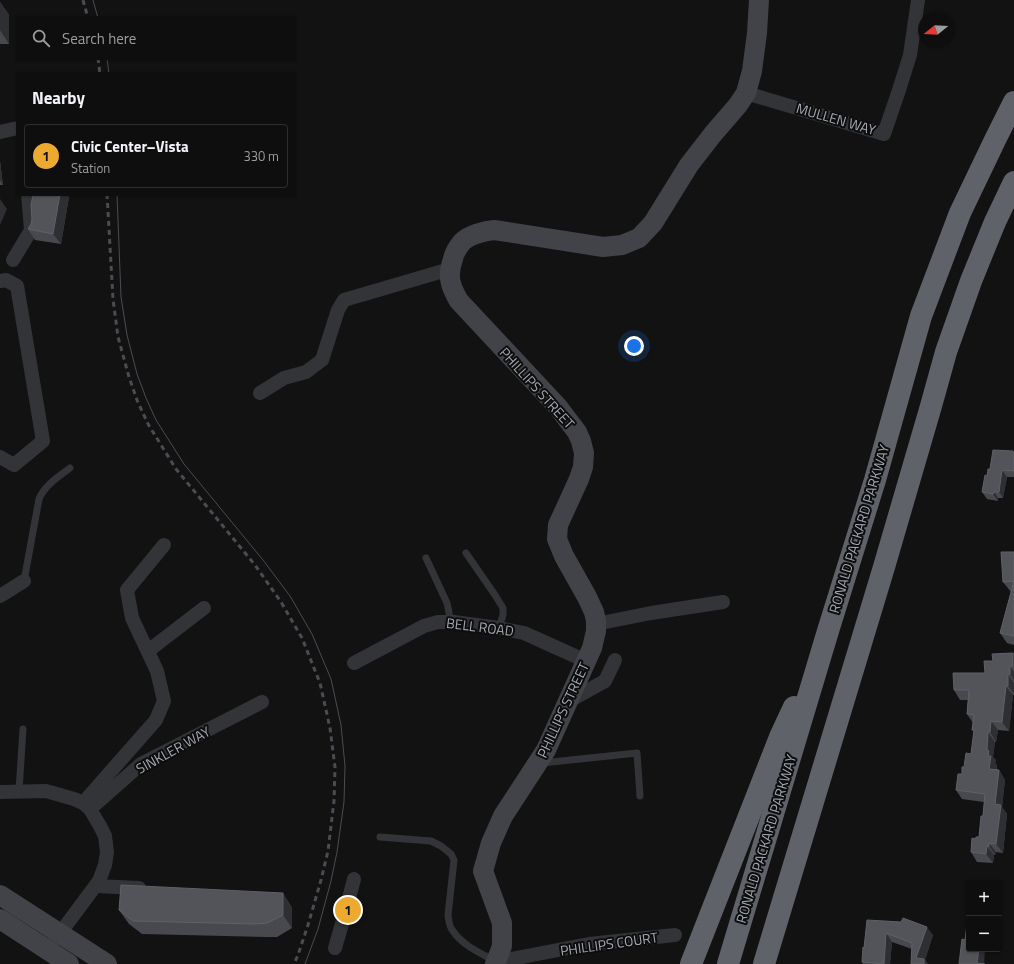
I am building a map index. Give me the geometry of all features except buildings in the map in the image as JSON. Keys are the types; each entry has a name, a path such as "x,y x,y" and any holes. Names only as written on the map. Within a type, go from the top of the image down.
{"highway":[{"name":"RONALD PACKARD PARKWAY","path":"728,964 875,480 921,316 960,213 1014,102"},
{"path":"764,964 946,352 971,281 995,222 1014,182"},
{"path":"691,964 780,737 828,631"},
{"path":"775,964 803,836"}],"street":[{"name":"PHILLIPS STREET","path":"496,963 502,946 502,924 483,871 491,843 502,816 546,750 592,648 596,624 594,612 564,556 557,539 558,525 583,467 584,454 581,441 577,432 558,407 459,301 451,286 450,269 454,253 462,242 477,234 494,230 603,247 622,244 639,238 653,223 688,165 738,105 746,93 752,71 757,33 759,0"},
{"name":"MULLEN WAY","path":"746,93 884,134 910,55 918,0"},
{"path":"0,132 16,128"},
{"path":"12,260 31,230 28,196"},
{"path":"260,393 284,378 306,372 322,360 338,310 344,300 450,269"},
{"path":"0,281 6,280 17,286 43,441 14,464 0,458"},
{"path":"87,806 156,720 164,701 157,671 132,618 127,590 164,545"},
{"path":"0,596 24,581"},
{"path":"596,624 650,613 723,602"},
{"path":"148,651 204,608"},
{"name":"BELL ROAD","path":"354,663 424,626 438,622 451,622 499,628 524,633 586,661"},
{"path":"567,702 605,681 615,660"},
{"name":"SINKLER WAY","path":"87,806 141,764 262,702"},
{"path":"0,792 46,791 74,799 87,806 105,836 107,852 105,865 99,881 43,957"},
{"path":"335,948 341,909 354,879"},
{"path":"96,886 155,889"},
{"path":"0,895 107,964"},
{"path":"0,919 43,957 69,964"},
{"name":"PHILLIPS COURT","path":"496,963 589,944 675,935"}],"lane":[{"path":"24,581 39,499 45,488 70,468"},
{"path":"466,553 503,608 499,628"},
{"path":"426,558 447,603 451,622"},
{"path":"19,791 23,729"},
{"path":"538,763 637,753 640,796"},
{"path":"380,837 431,841 441,846 451,854 454,860 448,916 449,923 452,930 461,939 496,963"}],"tram line":[{"path":"93,0 97,16"},
{"path":"107,60 109,72"},
{"path":"117,196 121,297 127,335 137,374 146,398 156,420 184,464 263,560 290,596 312,634 331,679 341,725 345,766 344,802 337,852 331,881 318,929 305,964"}],"railway":[{"path":"83,0 87,16"},
{"path":"98,60 100,72"},
{"path":"107,196 113,299 118,337 137,400 148,424 176,469 255,565 281,602 302,638 320,683 330,728 335,767 334,801 328,851 321,880 308,925 294,964"}],"place":[{"name":"Civic Center–Vista","path":"348,910"}]}
